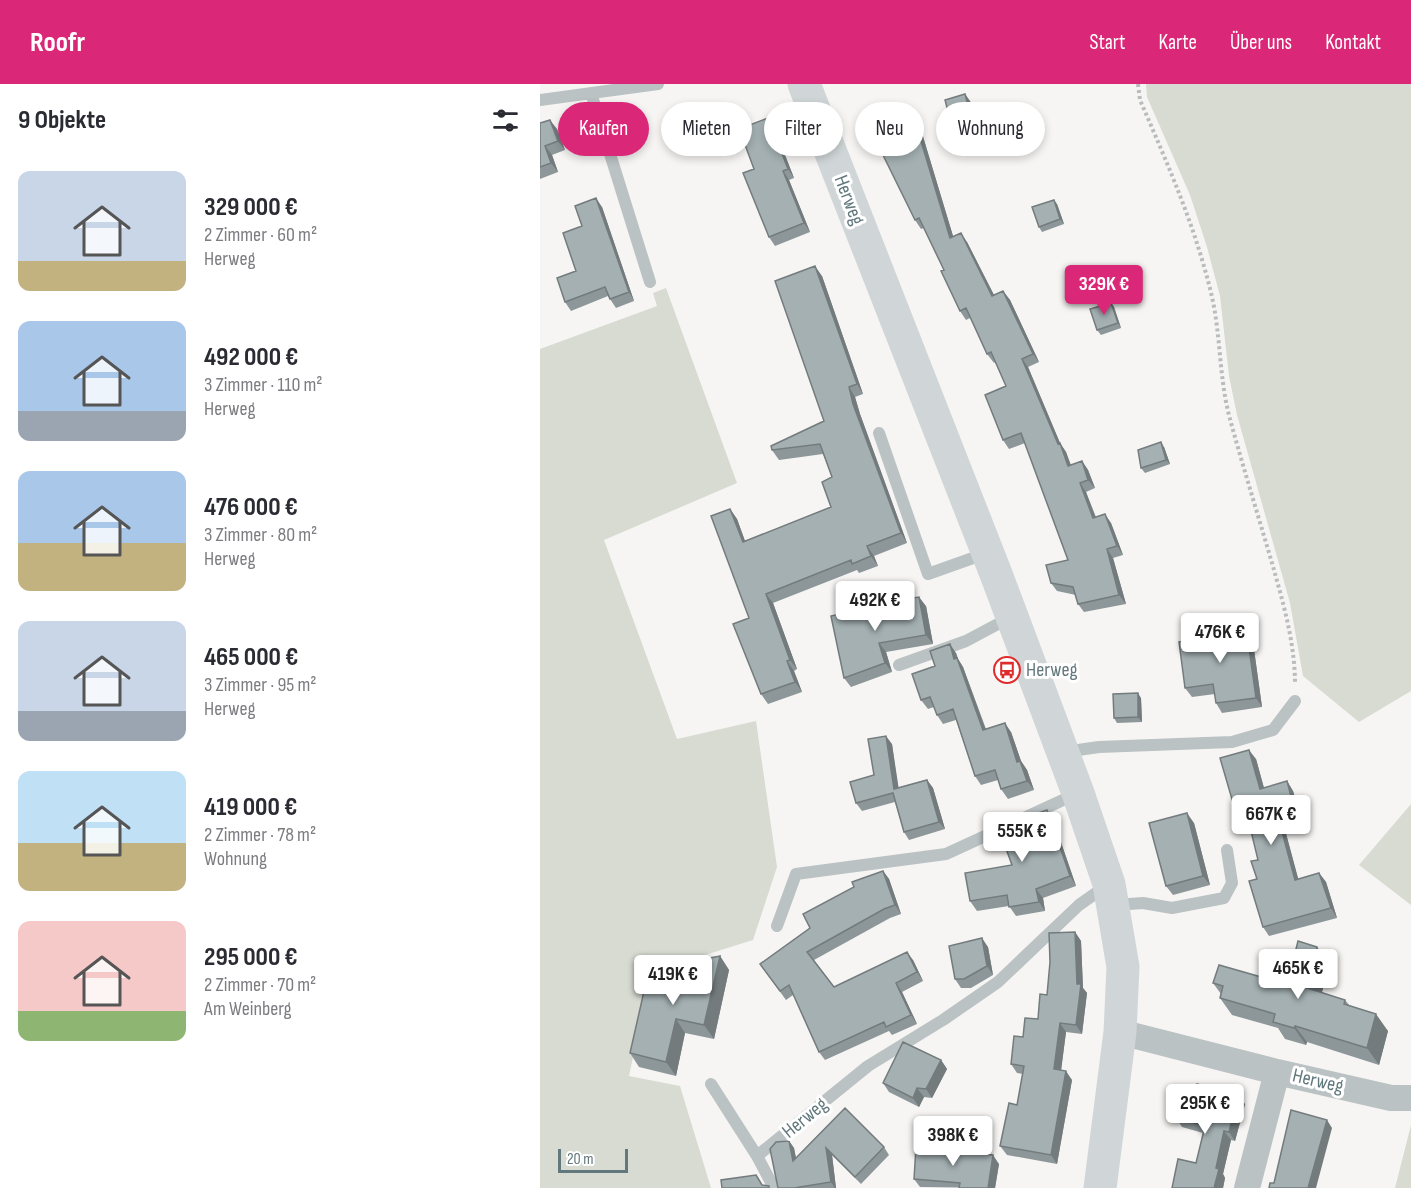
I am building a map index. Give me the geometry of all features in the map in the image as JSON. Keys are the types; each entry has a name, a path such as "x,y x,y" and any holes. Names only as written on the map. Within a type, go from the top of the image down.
{"street":[{"name":"Herweg","path":"804,84 1078,793 1110,895 1123,967 1120,1032 1100,1188"},
{"name":"Herweg","path":"1120,1032 1391,1098 1411,1098"},
{"path":"1247,1188 1277,1072"}],"lane":[{"path":"540,100 658,84"},
{"path":"591,93 650,282"},
{"path":"879,433 928,574 987,553"},
{"path":"899,665 966,641 1011,617"},
{"path":"1062,753 1099,747 1232,742 1273,730 1295,701"},
{"path":"777,926 796,874 946,854 1078,793"},
{"path":"1110,895 1172,908 1224,898 1232,883 1227,850"},
{"name":"Herweg","path":"757,1156 868,1066 943,1020 998,982 1079,905 1110,895"},
{"path":"711,1084 757,1156 774,1188"}],"path":[{"path":"1138,84 1140,100 1182,199 1213,300 1222,380 1229,417 1283,602 1295,668 1295,701"}],"shaded area":[{"path":"1146,84 1411,84 1411,691 1359,722 1303,676 1290,603 1237,415 1229,376 1220,296 1190,195 1147,97"},
{"path":"666,288 737,483 604,540 677,739 756,721 777,867 753,940 651,972 629,1076 680,1086 711,1188 540,1188 540,349 657,306 653,293"},
{"path":"1411,804 1411,905 1359,865"},
{"path":"1411,1125 1411,1188 1395,1188"}],"building":[{"path":"965,94 967,102 946,102 945,100"},
{"path":"550,120 558,141 545,146 551,163 540,167 540,123"},
{"path":"764,120 764,156 783,156 788,169 783,171 804,223 769,237 743,173 754,169 749,156 752,156 752,124"},
{"path":"924,151 950,238 961,233 992,296 1003,291 1033,354 1022,359 1068,466 1082,461 1088,480 1080,483 1093,518 1105,514 1117,546 1107,549 1119,595 1078,604 1073,587 1051,583 1046,565 1068,560 1021,433 1003,440 985,395 1006,386 991,352 987,354 966,308 960,311 941,271 944,270 919,218 915,220 883,156 924,156"},
{"path":"596,198 629,292 610,299 605,287 565,302 557,278 576,271 563,233 582,226 575,206"},
{"path":"1054,200 1060,219 1039,227 1032,207"},
{"path":"815,266 857,384 849,387 853,404 901,533 867,546 871,556 852,564 851,560 766,594 790,660 787,661 795,682 761,694 733,624 749,618 711,516 730,509 743,542 831,507 822,482 832,477 820,444 772,450 771,446 824,421 775,281"},
{"path":"1111,303 1118,323 1097,330 1090,309"},
{"path":"1161,442 1166,460 1141,468 1138,450"},
{"path":"919,597 926,635 879,643 885,663 844,678 831,616 870,607 869,605"},
{"path":"1246,626 1256,698 1216,703 1213,684 1185,688 1179,642 1205,638 1204,632"},
{"path":"950,644 983,730 1005,723 1017,762 1020,761 1027,781 1001,789 995,770 975,776 953,709 937,715 930,697 921,700 912,674 935,666 930,651"},
{"path":"1138,693 1138,717 1114,718 1113,694"},
{"path":"886,736 894,789 927,780 939,822 904,832 893,793 856,803 850,782 874,775 868,739"},
{"path":"1249,750 1260,789 1287,781 1295,812 1278,817 1295,880 1319,873 1331,908 1263,927 1249,881 1257,879 1251,861 1258,860 1246,810 1236,813 1220,758"},
{"path":"1047,810 1070,876 1036,889 1039,902 1009,907 1007,895 970,901 965,873 1012,865 998,827"},
{"path":"1187,813 1203,876 1166,886 1149,823"},
{"path":"883,871 895,905 807,952 834,987 907,952 917,972 896,983 911,1015 886,1027 884,1022 819,1052 789,985 780,991 760,964 810,928 803,914 854,887 852,882"},
{"path":"1075,932 1077,984 1081,984 1076,1025 1060,1023 1054,1069 1066,1071 1051,1155 1000,1146 1009,1103 1017,1105 1024,1066 1011,1064 1014,1036 1023,1037 1025,1018 1038,1019 1040,994 1047,995 1050,962 1049,933"},
{"path":"982,938 987,966 964,979 955,979 949,946"},
{"path":"1298,941 1317,947 1307,988 1345,1000 1344,1004 1376,1014 1367,1048 1295,1026 1294,1028 1273,1022 1275,1014 1220,998 1223,986 1213,983 1219,965 1282,983 1291,952 1295,953"},
{"path":"720,956 704,1025 676,1019 666,1062 630,1053 647,978 669,983 672,966 684,968 686,963"},
{"path":"903,1042 941,1060 926,1089 917,1088 913,1098 883,1083"},
{"path":"1197,1084 1238,1095 1229,1132 1224,1131 1214,1188 1172,1188 1178,1159 1196,1163 1205,1126 1176,1118 1182,1095 1193,1098"},
{"path":"845,1108 884,1147 855,1177 826,1148 831,1182 778,1188 770,1149 776,1142 789,1141 793,1161"},
{"path":"1291,1110 1327,1120 1308,1188 1269,1188 1270,1183 1274,1183"},
{"path":"916,1147 993,1155 988,1188 959,1188 960,1183 914,1179"},
{"path":"756,1175 762,1185 769,1186 769,1188 722,1188 721,1180"}],"place":[{"name":"Herweg","path":"1007,670"}]}
